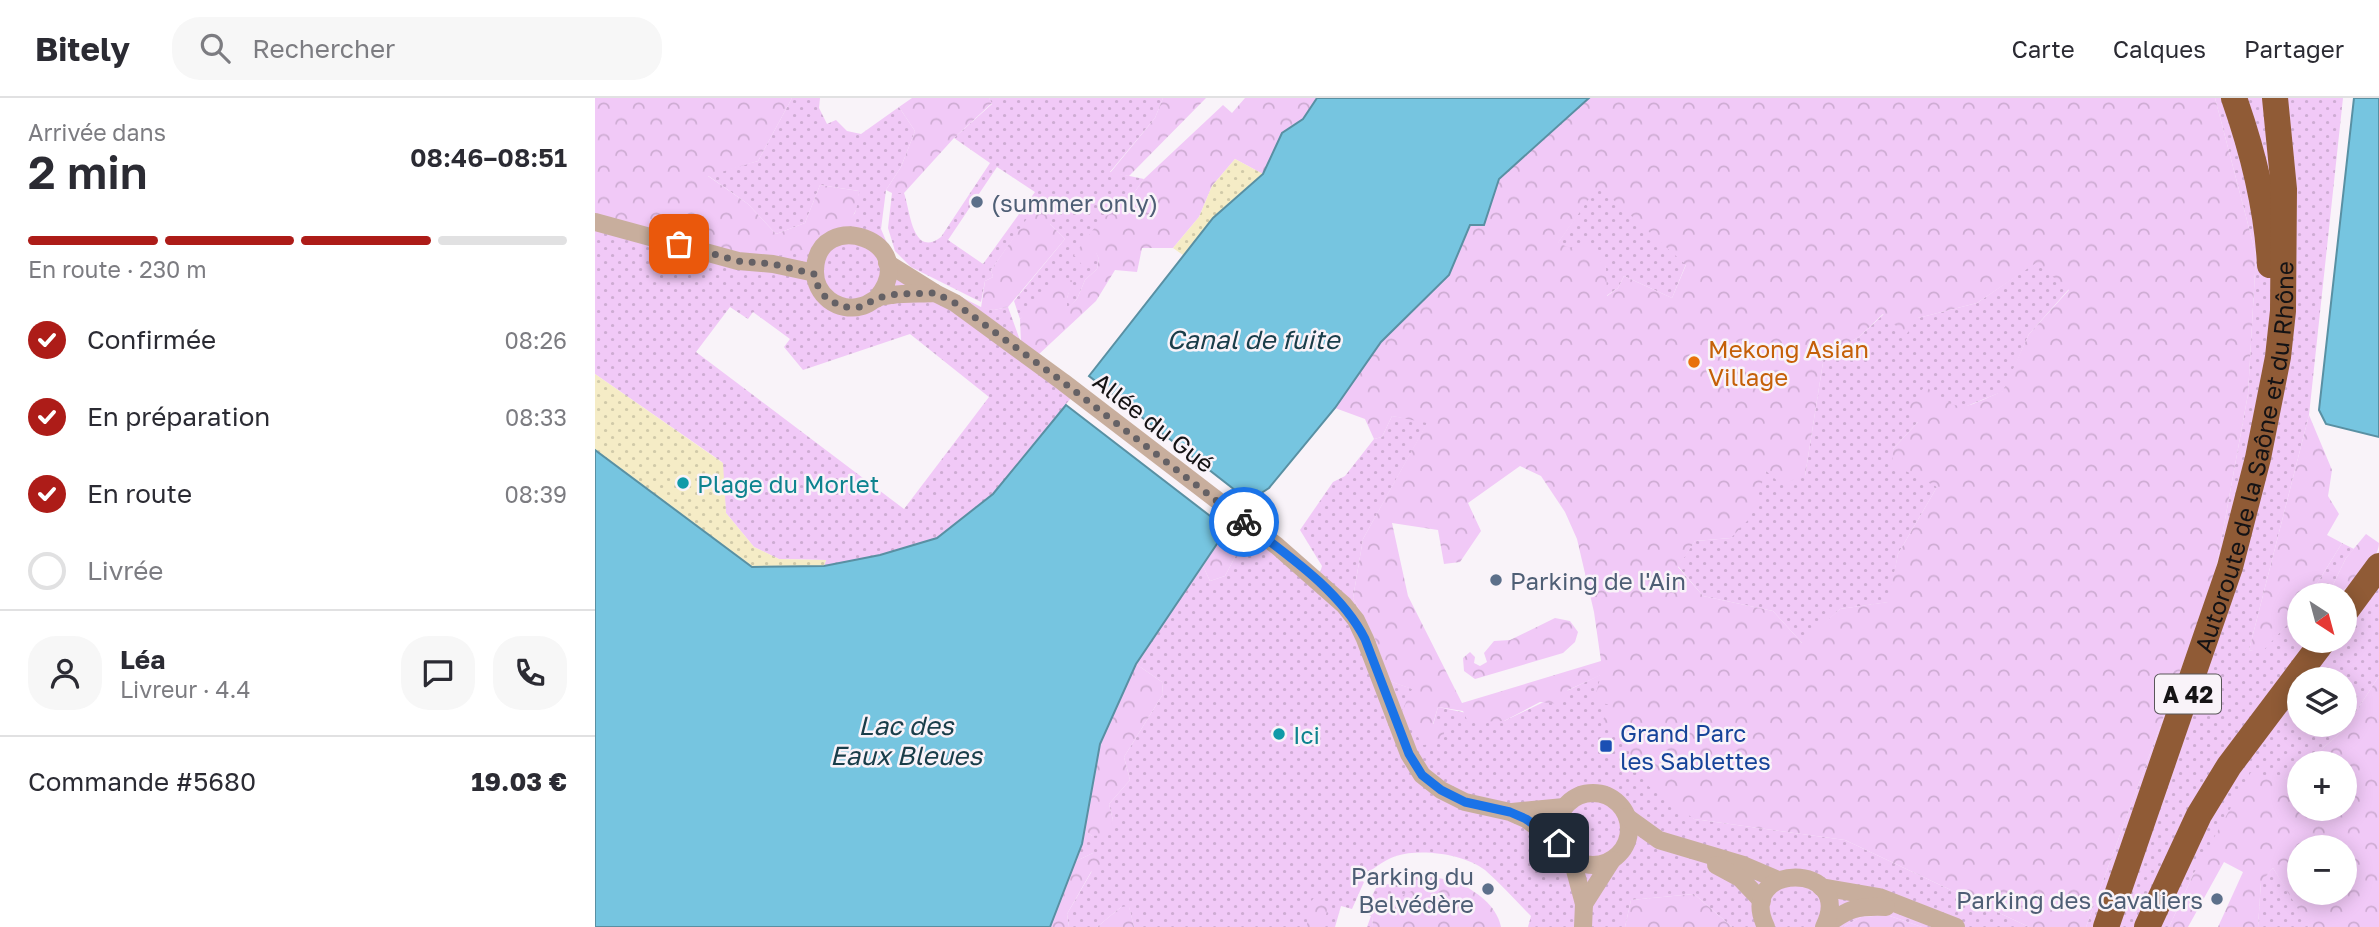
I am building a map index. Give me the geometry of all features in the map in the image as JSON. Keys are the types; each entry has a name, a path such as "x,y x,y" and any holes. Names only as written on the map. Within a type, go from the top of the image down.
{"highway":[{"path":"2234,98 2254,159 2269,245 2271,307 2258,458"},
{"name":"Autoroute de la Saône et du Rhône","path":"2106,927 2230,567 2258,458 2278,357 2283,311 2285,215 2275,98"},
{"path":"2357,596 2379,566"},
{"path":"2357,621 2379,595"},
{"path":"2147,927 2199,816 2229,766 2314,653"},
{"path":"2178,859 2245,761 2287,708"}],"street":[{"path":"595,222 738,261 773,264 814,274"},
{"path":"877,298 887,282 887,263 877,244 854,234 830,241 819,253 814,274 820,291 834,304 861,307 877,298 897,294 935,293"},
{"path":"773,264 819,253"},
{"name":"Allée du Gué","path":"887,263 955,303 1063,382 1277,547 1336,597 1356,621 1365,639 1409,754 1422,775 1441,790 1465,802 1510,812 1526,819 1559,843"},
{"path":"1583,927 1584,904 1572,859 1559,843 1557,825 1564,807 1575,798 1594,793 1605,795 1616,802 1626,817 1659,840 1743,865 1778,880"},
{"name":"Allée du Gué","path":"1510,812 1564,807"},
{"path":"1584,904 1628,836 1626,817"},
{"path":"1572,859 1592,865 1652,845 1721,867 1740,878 1762,901"},
{"path":"1766,927 1762,901 1769,888 1778,880 1798,876 1821,887 1879,897 1956,927"},
{"path":"1821,887 1829,906 1824,926"},
{"path":"1824,926 1860,906 1907,908"}],"green space":[{"path":"595,98 792,98 758,161 708,176 748,204 776,234 805,223 820,185 859,191 855,212 841,230 830,237 804,250 778,256 745,254 702,245 595,214"},
{"path":"792,98 820,98 819,108 827,124 836,120 847,131 861,134 899,107 915,131 901,167 886,190 881,229 892,255 906,269 981,307 994,310 1008,307 1021,343 1080,387 993,494 966,518 937,538 880,555 824,566 826,560 779,559 754,547 726,513 722,462 595,374 595,214 706,245 842,229 855,213 859,191 820,185 805,223 776,234 748,204 707,175 758,161","holes":["730,307 748,319 753,312 790,339 784,347 803,370 910,334 989,397 904,509 696,352"]},
{"path":"912,98 989,98 992,103 954,138 904,193 892,193 886,190 901,167 915,131 899,107"},
{"path":"989,98 1163,98 1155,118 1110,172 1144,179 1123,208 1102,219 1096,252 1099,259 1097,269 1085,280 1077,299 1067,310 1072,281 1020,319 1014,301 1065,239 1050,224 1043,197 991,270 993,277 985,281 981,302 911,267 895,251 888,228 892,193 904,193 918,237 924,242 931,242 941,237 990,163 954,138 992,104","holes":["997,167 1035,192 983,264 948,240"]},
{"path":"1163,98 1206,98 1129,176 1110,173 1155,118"},
{"path":"1245,98 1317,98 1303,119 1282,133 1263,174 1235,159 1212,186 1199,217 1173,248 1142,248 1137,272 1115,270 1096,301 1038,355 1021,343 1020,319 1063,277 1073,281 1067,298 1067,309 1077,299 1085,280 1097,269 1099,259 1096,253 1083,266 1074,255 1102,218 1123,208 1144,179 1223,105 1232,113"},
{"path":"1589,98 2215,98 2256,255 2248,394 2214,580 2086,927 2029,927 1845,840 1694,819 1647,785 1626,746 1635,726 1618,725 1611,729 1602,722 1610,705 1594,701 1601,675 1568,690 1560,704 1540,702 1504,721 1468,722 1463,711 1438,707 1433,724 1445,728 1442,743 1423,745 1402,711 1412,689 1389,681 1375,639 1353,598 1363,539 1427,423 1392,416 1382,437 1374,439 1365,419 1335,408 1381,342 1449,275 1471,225 1484,225 1499,179","holes":["1598,186 1686,265 1672,298 1624,276 1618,288 1607,296 1606,267 1585,243 1570,248 1558,243","2036,263 2069,290 2029,334 2003,391 1963,406 1947,402 1925,386 1909,406 1918,422 1893,449 1892,464 1937,487 1898,554 1888,602 1840,609 1802,643 1773,611 1703,596 1678,567 1695,541 1731,538 1750,518 1766,471 1781,484 1805,476 1824,356 1859,337 1883,314 1906,335 1918,318 1977,303","1520,466 1541,476 1565,512 1577,539 1594,612 1601,661 1462,703 1408,596 1392,523 1438,530 1444,564 1460,562 1481,531 1468,503"]},
{"path":"2215,98 2343,98 2309,415 2249,650 2261,652 2287,625 2287,653 2357,653 2357,583 2353,583 2379,551 2379,676 2357,710 2357,667 2287,667 2287,737 2336,737 2319,751 2287,751 2287,777 2194,873 2169,927 2086,927 2214,580 2248,394 2256,255"},
{"path":"1598,185 1686,264 1672,298 1624,276 1618,288 1606,296 1606,267 1557,244"},
{"path":"1042,197 1054,205 1050,224 1065,239 1008,307 994,310 981,308 985,281 993,277 991,270"},
{"path":"2036,262 2069,289 2029,334 2004,391 1962,408 1948,404 1918,422 1893,449 1937,487 1898,554 1889,602 1840,609 1803,644 1773,611 1703,596 1678,566 1695,541 1731,538 1766,471 1805,476 1824,356 1859,337 1884,314 1918,318 1977,303"},
{"path":"2309,415 2332,470 2328,496 2339,514 2327,535 2342,543 2317,583 2287,583 2287,625 2261,653 2249,650"},
{"path":"1392,416 1428,422 1363,539 1353,598 1375,639 1389,681 1413,689 1433,725 1438,707 1504,721 1602,674 1618,724 1635,726 1694,819 1845,840 2029,927 1922,927 1887,915 1861,917 1843,927 1732,927 1694,894 1631,900 1625,927 1528,927 1531,916 1476,864 1454,856 1417,853 1391,858 1360,880 1364,882 1352,909 1341,906 1335,927 1134,927 1129,907 1121,907 1097,927 1069,927 1067,914 1092,871 1093,853 1074,862 1084,830 1092,836 1113,820 1109,804 1130,780 1124,757 1163,694 1162,682 1136,664 1203,566 1210,581 1225,576 1256,523 1320,573 1322,566 1300,530 1333,482 1345,476 1374,439 1382,437"},
{"path":"1227,529 1244,540 1225,576 1210,581 1203,566"},
{"path":"2366,534 2379,543 2374,559 2353,583 2334,583 2346,558"},
{"path":"2342,543 2354,549 2346,558 2334,583 2317,583"},
{"path":"1555,618 1570,621 1578,632 1575,642 1563,653 1475,679 1464,671 1463,658 1470,652 1475,657 1474,663 1480,666 1487,662 1484,653 1494,641 1510,640"},
{"path":"1136,664 1162,682 1163,694 1124,757 1130,780 1109,804 1113,820 1106,835 1092,836 1084,830 1100,744"},
{"path":"2379,676 2379,927 2309,927 2296,905 2357,905 2357,835 2287,835 2287,891 2273,868 2261,882 2258,927 2218,927 2243,872 2224,862 2188,927 2169,927 2194,873 2251,772 2284,780 2287,777 2287,821 2357,821 2357,751 2319,751 2336,737 2357,737 2357,710"},
{"path":"1093,853 1106,863 1091,872 1067,914 1069,927 1050,927 1074,862"},
{"path":"2273,868 2287,890 2287,905 2297,905 2309,927 2258,927 2261,881"},
{"path":"1411,877 1456,881 1428,883 1372,916 1373,927 1367,927 1371,916 1363,913 1376,888"},
{"path":"1456,881 1490,905 1501,927 1373,927 1372,916 1391,901 1428,883"},
{"path":"1694,894 1732,927 1625,927 1631,900"},
{"path":"1314,898 1324,899 1326,913 1319,927 1307,927 1308,905"},
{"path":"1129,906 1134,927 1097,927 1121,907"},
{"path":"1887,915 1922,927 1843,927 1861,917"}],"sand":[{"path":"1235,159 1263,174 1213,218 1183,255 1173,248 1199,217 1212,186"},
{"name":"Plage du Morlet","path":"595,374 723,463 726,513 754,547 779,559 826,560 824,566 752,567 595,450"}],"water":[{"name":"Canal de fuite","path":"1317,98 1589,98 1499,179 1484,225 1470,225 1449,275 1381,342 1335,408 1269,488 1249,501 1089,376 1213,218 1263,174 1282,133 1303,119"},
{"path":"2354,98 2379,98 2379,437 2326,424 2319,410"},
{"name":"Lac des Eaux Bleues","path":"1066,405 1227,529 1136,664 1100,744 1082,844 1050,927 595,927 595,450 752,567 824,566 880,555 937,538 993,494"}],"way so far":[{"path":"679,244 738,261 792,267 814,274 820,291 834,304 842,307 861,307 877,298 897,294 935,293 955,303 1063,382 1244,522"}],"place":[{"name":"(summer only)","path":"977,202"},
{"name":"Mekong Asian Village","path":"1694,362"},
{"name":"Plage du Morlet","path":"683,483"},
{"name":"Parking de l'Ain","path":"1496,580"},
{"name":"Ici","path":"1279,734"},
{"name":"Grand Parc les Sablettes","path":"1606,746"},
{"name":"Parking du Belvédère","path":"1488,889"},
{"name":"Parking des Cavaliers","path":"2217,899"}],"route":[{"path":"1244,522 1336,597 1356,621 1409,754 1422,775 1441,790 1465,802 1510,812 1526,819 1559,843"}]}
